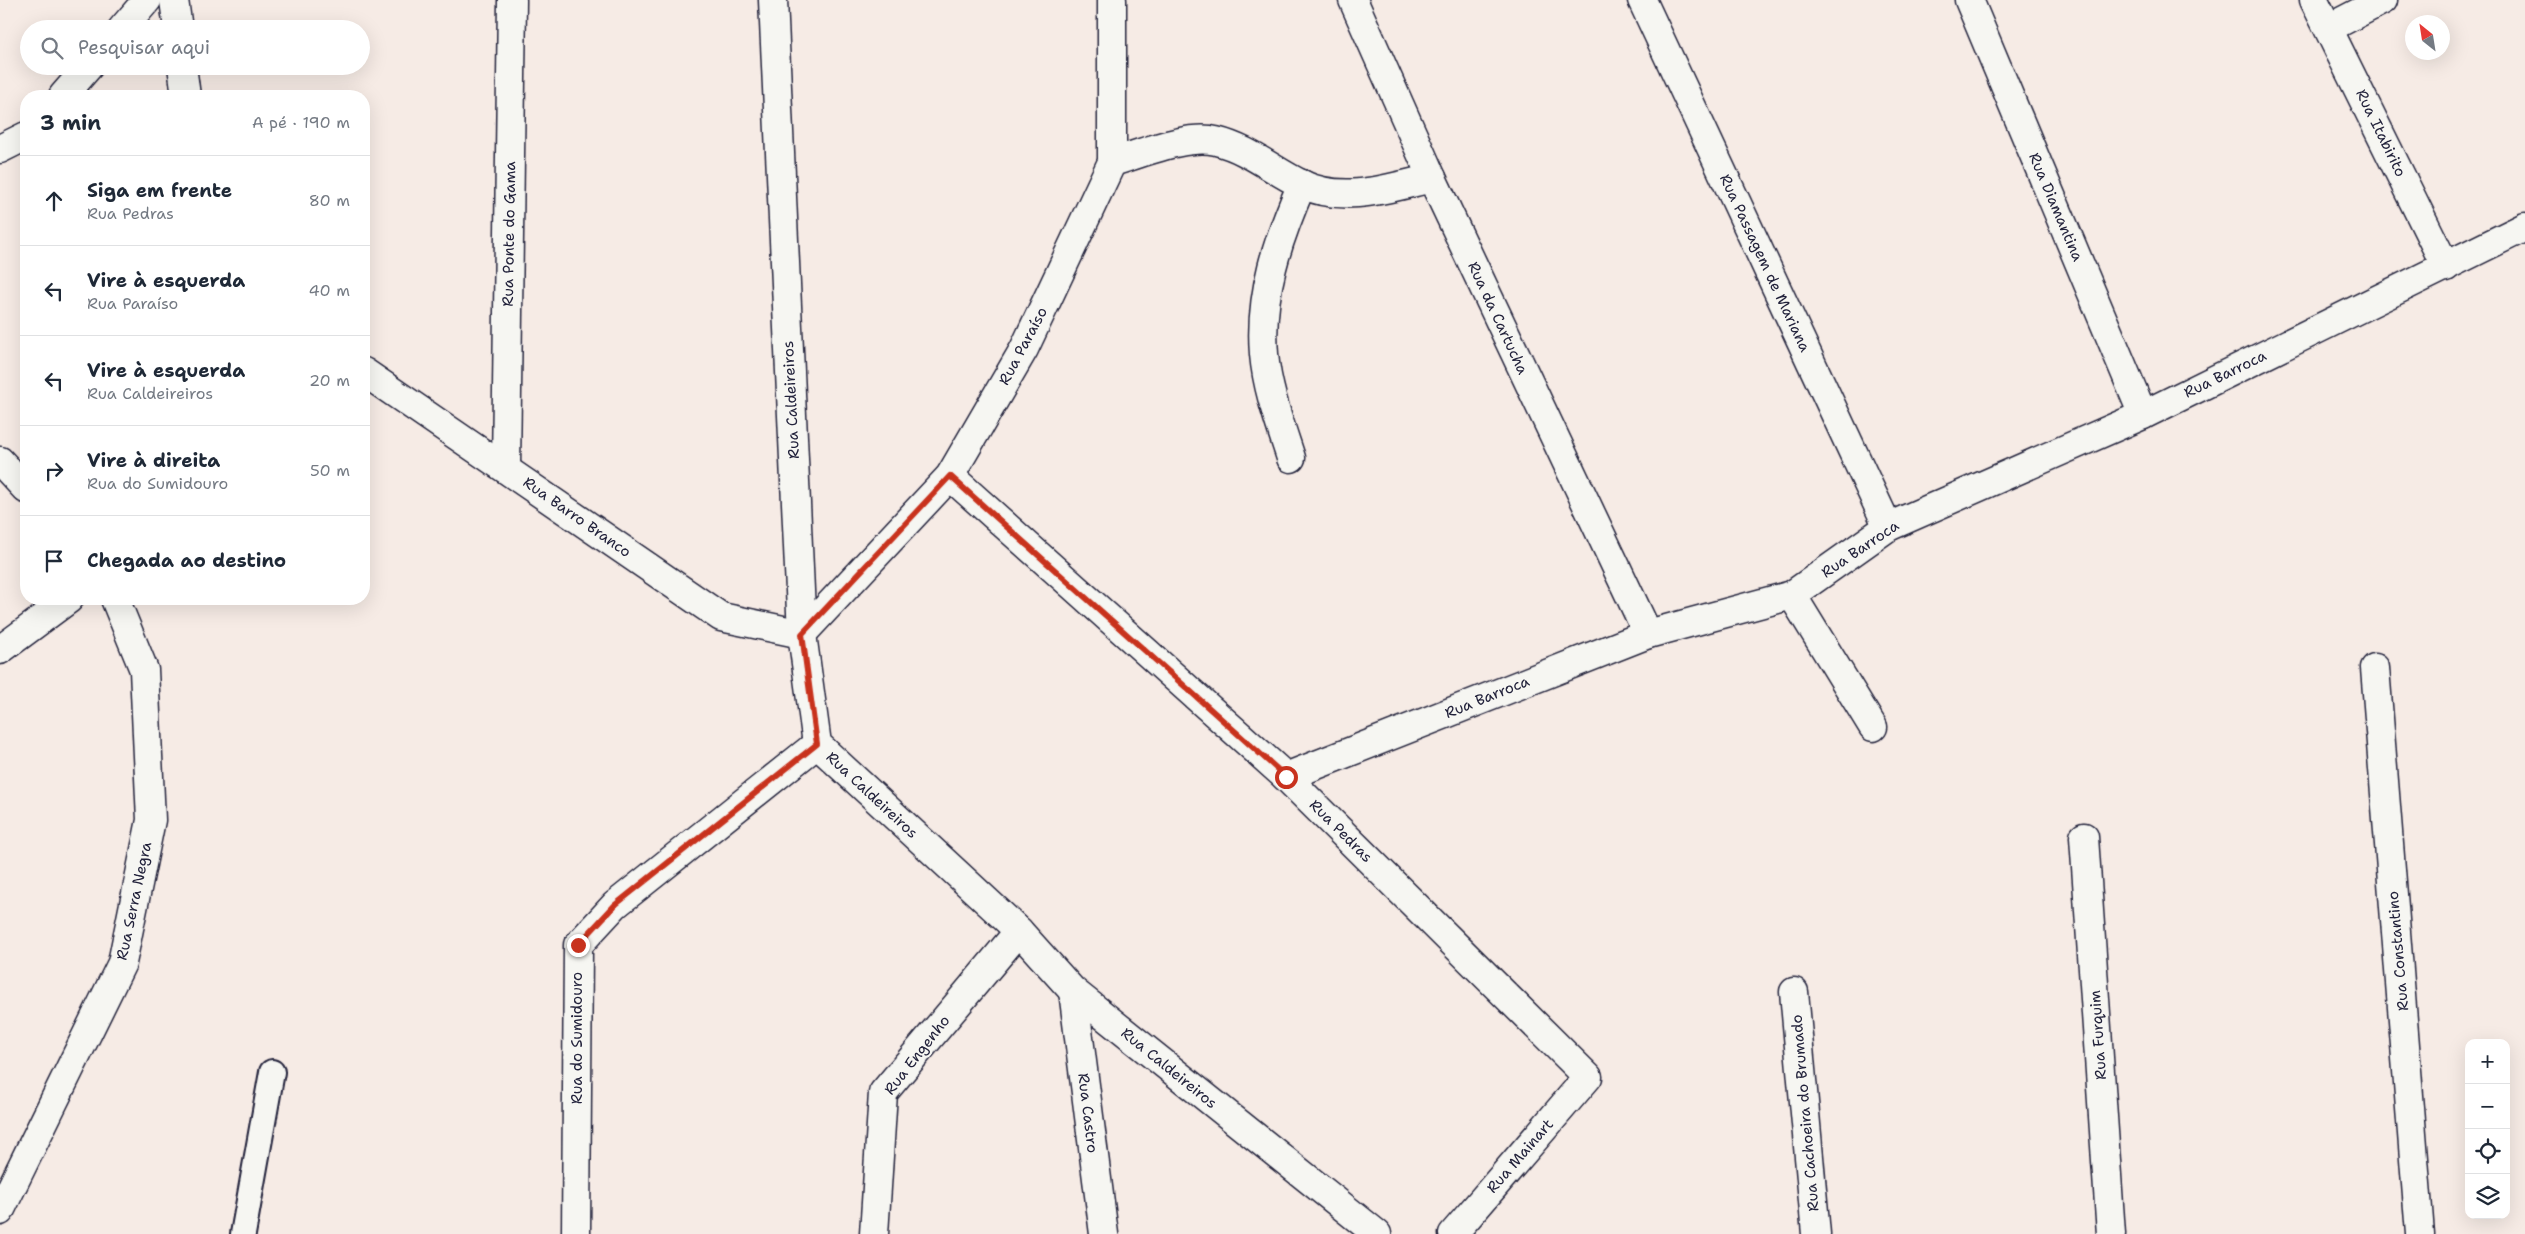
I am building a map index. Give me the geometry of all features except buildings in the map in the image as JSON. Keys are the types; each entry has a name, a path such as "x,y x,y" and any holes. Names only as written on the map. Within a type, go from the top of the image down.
{"street":[{"path":"130,20 147,0"},
{"path":"174,0 177,20"},
{"name":"Rua Ponte do Gama","path":"506,468 512,0"},
{"name":"Rua Caldeireiros","path":"773,0 802,634 817,744 1019,931 1073,991 1377,1234"},
{"name":"Rua Paraíso","path":"802,634 950,476 1024,349 1112,162 1112,0"},
{"name":"Rua da Cartucha","path":"1353,0 1432,178 1648,634"},
{"name":"Rua Passagem de Mariana","path":"1642,0 1888,526"},
{"name":"Rua Diamantina","path":"1969,0 2142,415"},
{"name":"Rua Itabirito","path":"2314,0 2446,267"},
{"path":"2329,28 2383,0"},
{"path":"68,90 82,75"},
{"path":"183,75 185,90"},
{"path":"0,149 20,139"},
{"path":"1112,162 1187,141 1215,141 1252,154 1302,184 1331,194 1359,194 1432,178"},
{"path":"1291,458 1274,405 1264,355 1264,306 1272,264 1284,225 1302,184"},
{"name":"Rua Barroca","path":"1286,777 1648,634 1792,595 1888,526 2142,415 2525,227"},
{"name":"Rua Barro Branco","path":"370,376 721,617 802,634"},
{"path":"0,461 20,483"},
{"name":"Rua Pedras","path":"950,476 1286,777 1588,1077"},
{"path":"1792,595 1873,727"},
{"path":"0,650 61,605"},
{"name":"Rua Serra Negra","path":"0,1211 122,963 151,820 144,670 117,605"},
{"name":"Rua Constantino","path":"2375,668 2420,1234"},
{"name":"Rua do Sumidouro","path":"576,1234 578,945 615,905 817,744"},
{"name":"Rua Furquim","path":"2084,837 2111,1234"},
{"name":"Rua Engenho","path":"874,1234 884,1093 1019,931"},
{"name":"Rua Castro","path":"1073,991 1104,1234"},
{"name":"Rua Cachoeira do Brumado","path":"1794,992 1816,1234"},
{"name":"Rua Mainart","path":"1453,1234 1588,1077"}],"lane":[{"path":"243,1234 272,1072"}],"route":[{"path":"578,945 615,905 817,744 802,634 950,476 1286,777"}]}
